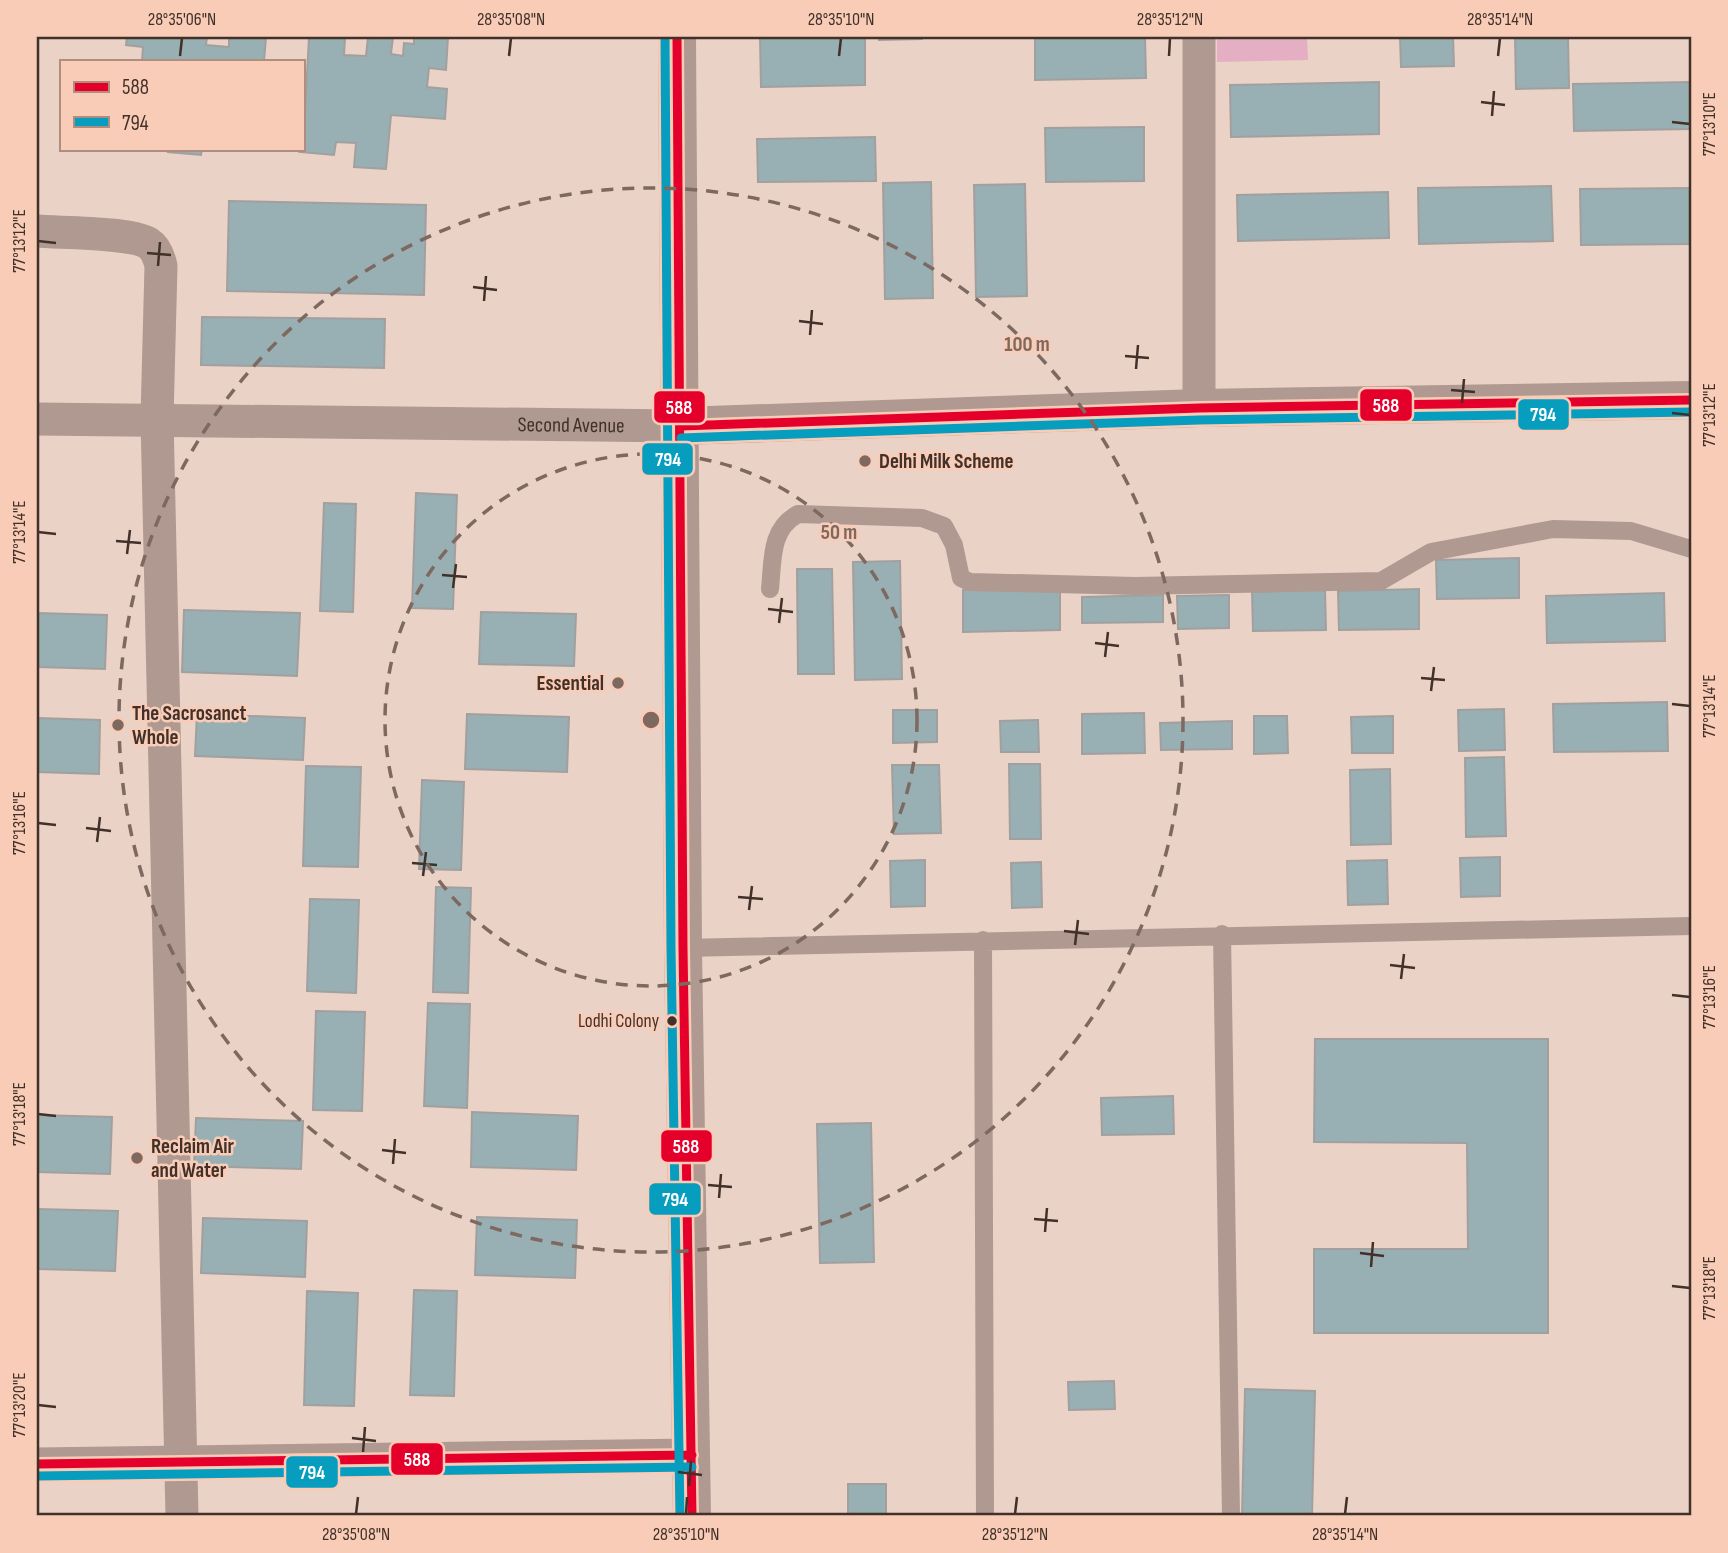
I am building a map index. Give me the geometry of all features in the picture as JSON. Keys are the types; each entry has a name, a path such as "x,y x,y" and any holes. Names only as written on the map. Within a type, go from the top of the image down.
{"street":[{"path":"677,37 683,948 692,1516"},
{"path":"1199,37 1199,408"},
{"path":"37,231 130,238 148,243 159,254 157,418 182,1516"},
{"name":"Second Avenue","path":"37,419 157,418 681,426 1199,408 1691,400"},
{"path":"37,1464 692,1455"}],"lane":[{"path":"770,589 775,544 784,522 799,514 922,518 944,526 954,545 961,578 970,582 1136,586 1381,580 1430,552 1553,529 1631,531 1691,549"},
{"path":"683,948 1222,934 1691,926"},
{"path":"1222,934 1231,1516"},
{"path":"983,940 985,1516"}],"shaded area":[{"path":"1217,37 1307,37 1308,60 1217,62"}],"building":[{"path":"127,37 207,37 206,45 229,47 229,37 266,37 264,60 142,60 143,47 126,45"},
{"path":"309,37 345,38 344,55 366,56 368,37 393,37 391,54 403,56 404,43 414,44 414,37 448,37 446,70 429,68 427,87 447,89 445,119 391,115 386,169 354,167 356,143 336,142 334,155 300,152 304,150"},
{"path":"760,37 865,37 865,85 761,87"},
{"path":"879,37 922,37 922,39 879,40"},
{"path":"1145,37 1146,78 1035,80 1035,38"},
{"path":"1400,37 1453,37 1454,66 1401,67"},
{"path":"1515,37 1568,37 1569,88 1516,89"},
{"path":"1379,82 1379,134 1231,137 1230,85"},
{"path":"1691,82 1691,129 1574,131 1573,84"},
{"path":"1144,127 1144,181 1046,182 1045,128"},
{"path":"875,137 876,181 758,182 757,139"},
{"path":"169,150 202,150 201,155 168,152"},
{"path":"931,182 933,298 885,299 883,183"},
{"path":"1025,184 1027,296 976,297 974,185"},
{"path":"1551,186 1553,241 1419,244 1418,188"},
{"path":"1691,188 1691,244 1581,245 1580,189"},
{"path":"1388,192 1389,238 1238,241 1237,195"},
{"path":"229,201 426,205 424,295 227,291"},
{"path":"202,317 385,319 384,368 201,365"},
{"path":"416,493 457,495 453,609 412,608"},
{"path":"324,503 356,504 353,612 320,611"},
{"path":"1519,558 1519,598 1437,599 1436,560"},
{"path":"900,561 902,679 855,680 853,562"},
{"path":"797,569 832,569 834,674 798,674"},
{"path":"1060,588 1060,630 963,632 963,590"},
{"path":"1419,589 1419,629 1339,630 1338,591"},
{"path":"1325,590 1326,630 1253,631 1252,592"},
{"path":"1664,593 1665,641 1547,643 1546,596"},
{"path":"1163,595 1163,622 1082,623 1082,597"},
{"path":"1229,595 1229,628 1178,629 1177,596"},
{"path":"184,610 300,613 297,676 182,672"},
{"path":"481,612 576,614 574,666 479,664"},
{"path":"37,613 107,615 105,669 37,667"},
{"path":"1667,702 1668,751 1554,752 1553,704"},
{"path":"1504,709 1505,750 1459,751 1458,710"},
{"path":"893,710 937,710 937,742 893,743"},
{"path":"1144,713 1145,753 1082,754 1082,714"},
{"path":"197,714 305,718 303,760 195,756"},
{"path":"467,714 569,717 567,772 465,769"},
{"path":"1254,716 1287,716 1288,753 1254,754"},
{"path":"1393,716 1393,753 1352,753 1351,717"},
{"path":"37,718 100,720 99,774 37,772"},
{"path":"1038,720 1039,752 1001,752 1000,721"},
{"path":"1232,721 1232,749 1161,750 1160,723"},
{"path":"1504,757 1506,836 1466,837 1465,758"},
{"path":"1009,764 1040,764 1041,839 1010,839"},
{"path":"892,765 939,765 941,833 894,834"},
{"path":"306,766 361,767 358,867 303,866"},
{"path":"1390,769 1391,844 1351,845 1350,770"},
{"path":"422,780 464,782 461,870 419,869"},
{"path":"1500,857 1500,896 1461,897 1460,858"},
{"path":"925,860 925,906 891,907 890,861"},
{"path":"1387,860 1388,904 1348,905 1347,861"},
{"path":"1041,862 1042,907 1012,908 1011,863"},
{"path":"436,887 471,888 468,993 433,992"},
{"path":"310,899 359,900 356,993 307,991"},
{"path":"428,1003 470,1004 467,1108 424,1106"},
{"path":"316,1011 365,1012 362,1111 313,1110"},
{"path":"1315,1039 1548,1039 1548,1333 1314,1333 1314,1249 1468,1249 1467,1143 1314,1142"},
{"path":"1173,1096 1174,1134 1102,1135 1101,1098"},
{"path":"472,1112 578,1116 576,1170 471,1167"},
{"path":"37,1115 112,1117 110,1174 37,1172"},
{"path":"196,1118 303,1121 301,1169 194,1166"},
{"path":"871,1123 874,1262 820,1263 817,1124"},
{"path":"37,1209 118,1211 115,1271 37,1269"},
{"path":"477,1217 577,1220 575,1278 475,1275"},
{"path":"203,1218 307,1221 305,1277 201,1273"},
{"path":"414,1290 457,1291 454,1396 410,1395"},
{"path":"307,1291 358,1293 354,1406 304,1405"},
{"path":"1114,1381 1115,1409 1069,1410 1068,1382"},
{"path":"1245,1389 1315,1391 1312,1516 1242,1516"},
{"path":"848,1484 886,1484 886,1516 848,1516"}],"transit line":[{"name":"794","path":"665,37 671,948 680,1516"},
{"name":"588","path":"677,37 683,948 692,1516"},
{"name":"588","path":"681,426 1199,408 1691,400"},
{"name":"794","path":"681,438 1199,420 1691,412"},
{"name":"588","path":"37,1464 692,1455"},
{"name":"794","path":"37,1476 692,1467"}],"place":[{"name":"Delhi Milk Scheme","path":"865,461"},
{"name":"Essential","path":"618,683"},
{"name":"The Sacrosanct Whole","path":"118,725"},
{"name":"Lodhi Colony","path":"672,1021"},
{"name":"Reclaim Air and Water","path":"137,1158"}]}
